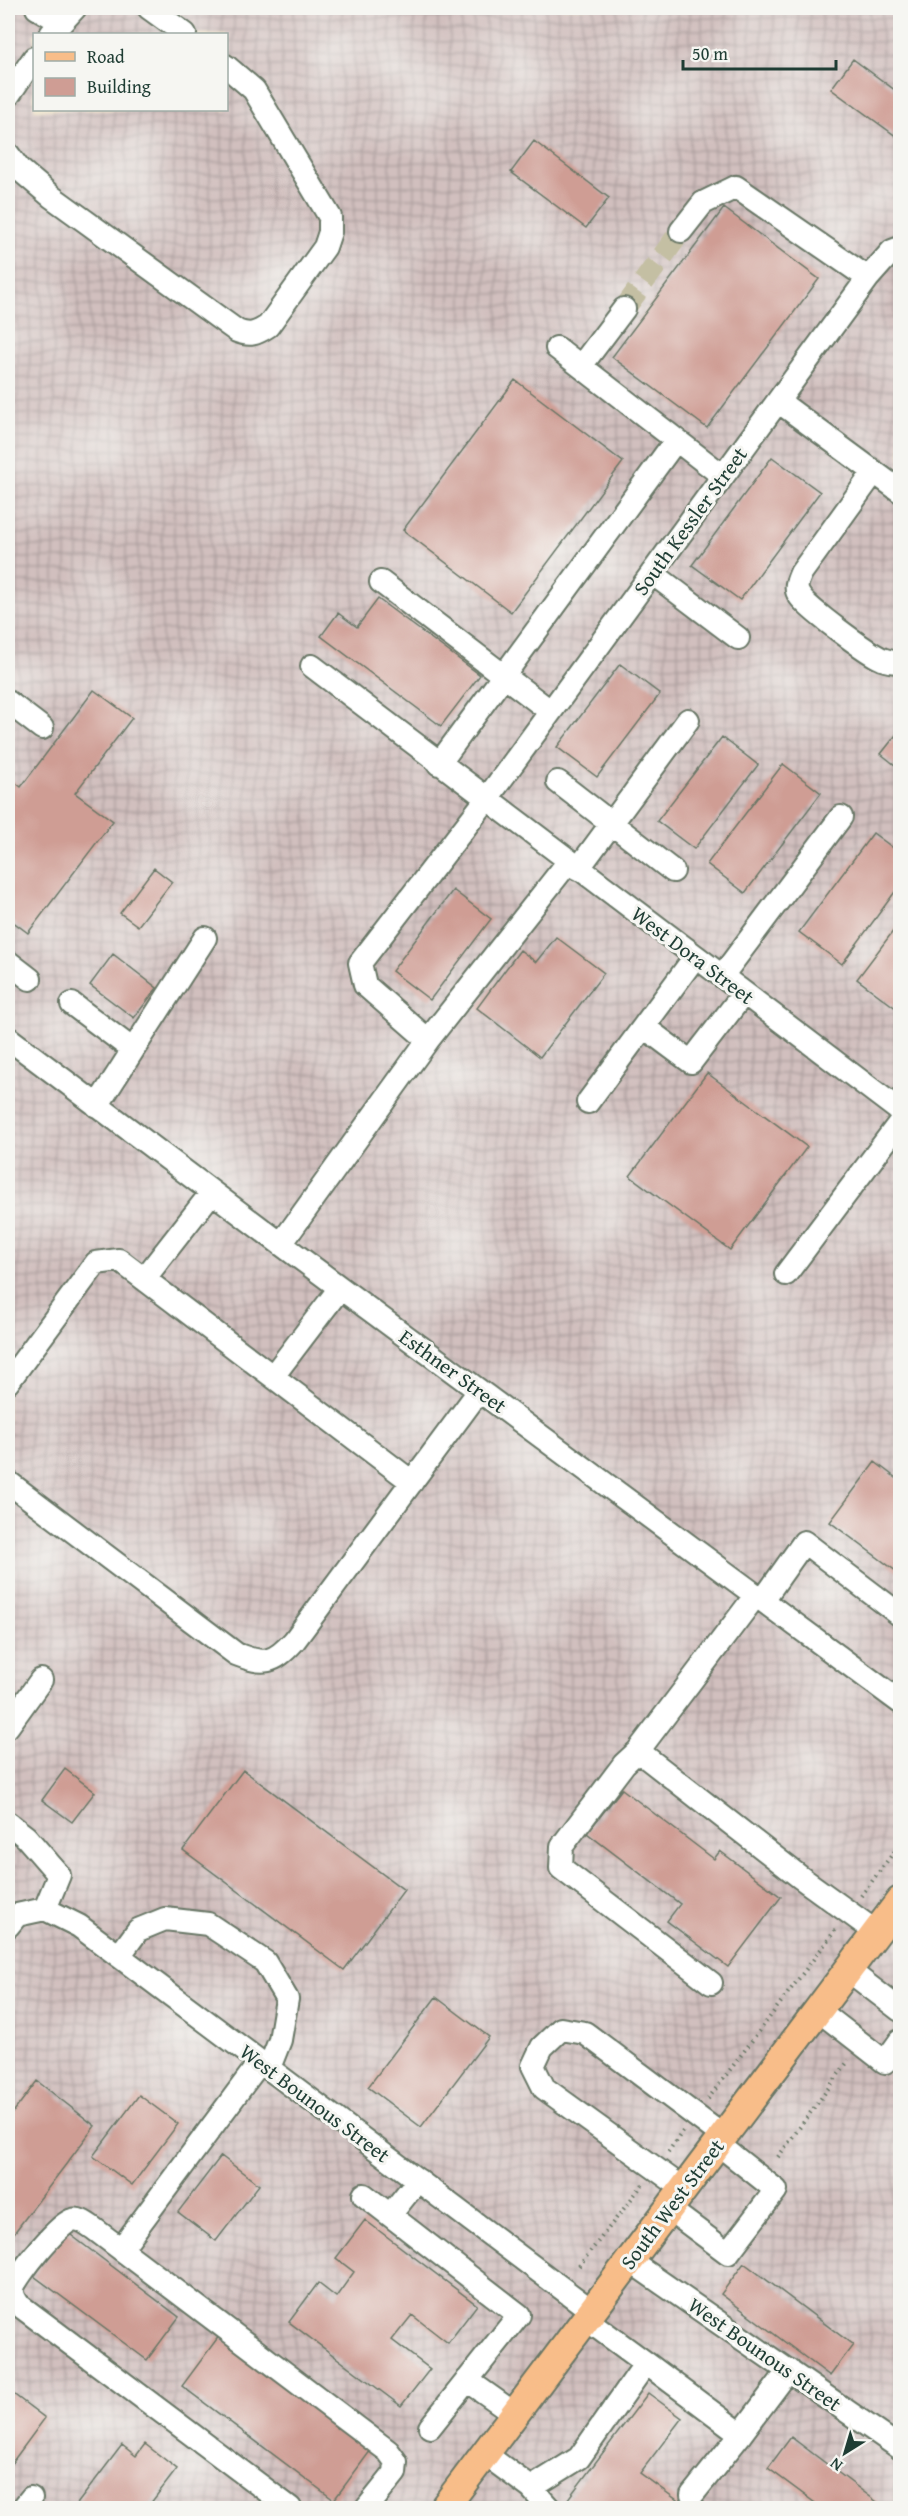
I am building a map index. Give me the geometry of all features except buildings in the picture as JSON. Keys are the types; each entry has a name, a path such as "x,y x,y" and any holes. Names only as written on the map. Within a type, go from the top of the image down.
{"main road":[{"name":"South West Street","path":"444,2508 848,1970 892,1918"}],"street":[{"path":"37,8 62,21"},
{"path":"149,8 184,33"},
{"path":"8,96 33,59"},
{"path":"8,154 19,169 52,197 237,332 248,335 257,333 268,326 325,247 330,231 330,217 254,90 228,68"},
{"path":"681,231 704,203 736,187 868,278"},
{"name":"South Kessler Street","path":"428,1040 365,985 360,963 486,800 868,278 892,251 900,248"},
{"path":"581,366 624,309"},
{"path":"557,348 723,476"},
{"path":"778,401 900,491"},
{"path":"439,764 676,440"},
{"path":"874,472 801,573 797,583 797,593 803,602 819,616 882,659 900,661"},
{"path":"652,573 738,638"},
{"path":"381,582 550,711"},
{"name":"West Dora Street","path":"312,666 486,800 898,1107"},
{"path":"8,702 42,728"},
{"path":"281,1244 428,1040 573,865 612,823 688,720"},
{"path":"558,782 673,871"},
{"path":"722,976 841,817"},
{"path":"98,1106 205,938"},
{"path":"588,1102 695,957"},
{"path":"8,962 30,979"},
{"path":"644,1027 691,1062 744,993"},
{"path":"72,1004 133,1050"},
{"name":"Esthner Street","path":"10,1045 98,1106 900,1702"},
{"path":"786,1274 898,1107"},
{"path":"144,1280 212,1192"},
{"path":"8,1382 96,1263 118,1260 412,1482"},
{"path":"273,1376 340,1288"},
{"path":"8,1482 236,1654 257,1662 280,1657 294,1641 479,1391"},
{"path":"711,1983 561,1868 562,1846 624,1764 638,1751 804,1542 900,1615"},
{"path":"8,1726 41,1680"},
{"path":"638,1751 849,1912 892,1918"},
{"path":"8,1823 26,1837 59,1875 22,1914"},
{"name":"West Bounous Street","path":"22,1914 80,1926 417,2180 589,2315 646,2363 741,2434"},
{"path":"119,1956 138,1930 165,1919 208,1924 265,1962 287,1999 280,2040 265,2065 121,2249"},
{"path":"848,1970 900,2010"},
{"path":"818,2010 885,2062 900,2041"},
{"path":"561,2029 585,2033 696,2115 721,2140 776,2190 728,2253 676,2199 655,2168 544,2088 533,2066 542,2047 561,2029"},
{"path":"390,2215 417,2180"},
{"path":"364,2195 519,2315 430,2427"},
{"path":"290,2508 26,2312 14,2298 14,2285 57,2229 69,2220 83,2222 388,2451 396,2462 395,2474 367,2508"},
{"name":"West Bounous Street","path":"630,2261 789,2370 897,2438"},
{"path":"531,2488 579,2458 646,2363"},
{"path":"692,2495 789,2370"},
{"path":"467,2380 515,2414"},
{"path":"485,2454 531,2488 549,2508"}],"path":[{"path":"579,2266 900,1844"},
{"path":"778,2157 861,2044"}],"shaded area":[{"path":"8,8 900,8 900,2508 8,2508"}],"tunnel":[{"path":"624,309 681,231"}]}
